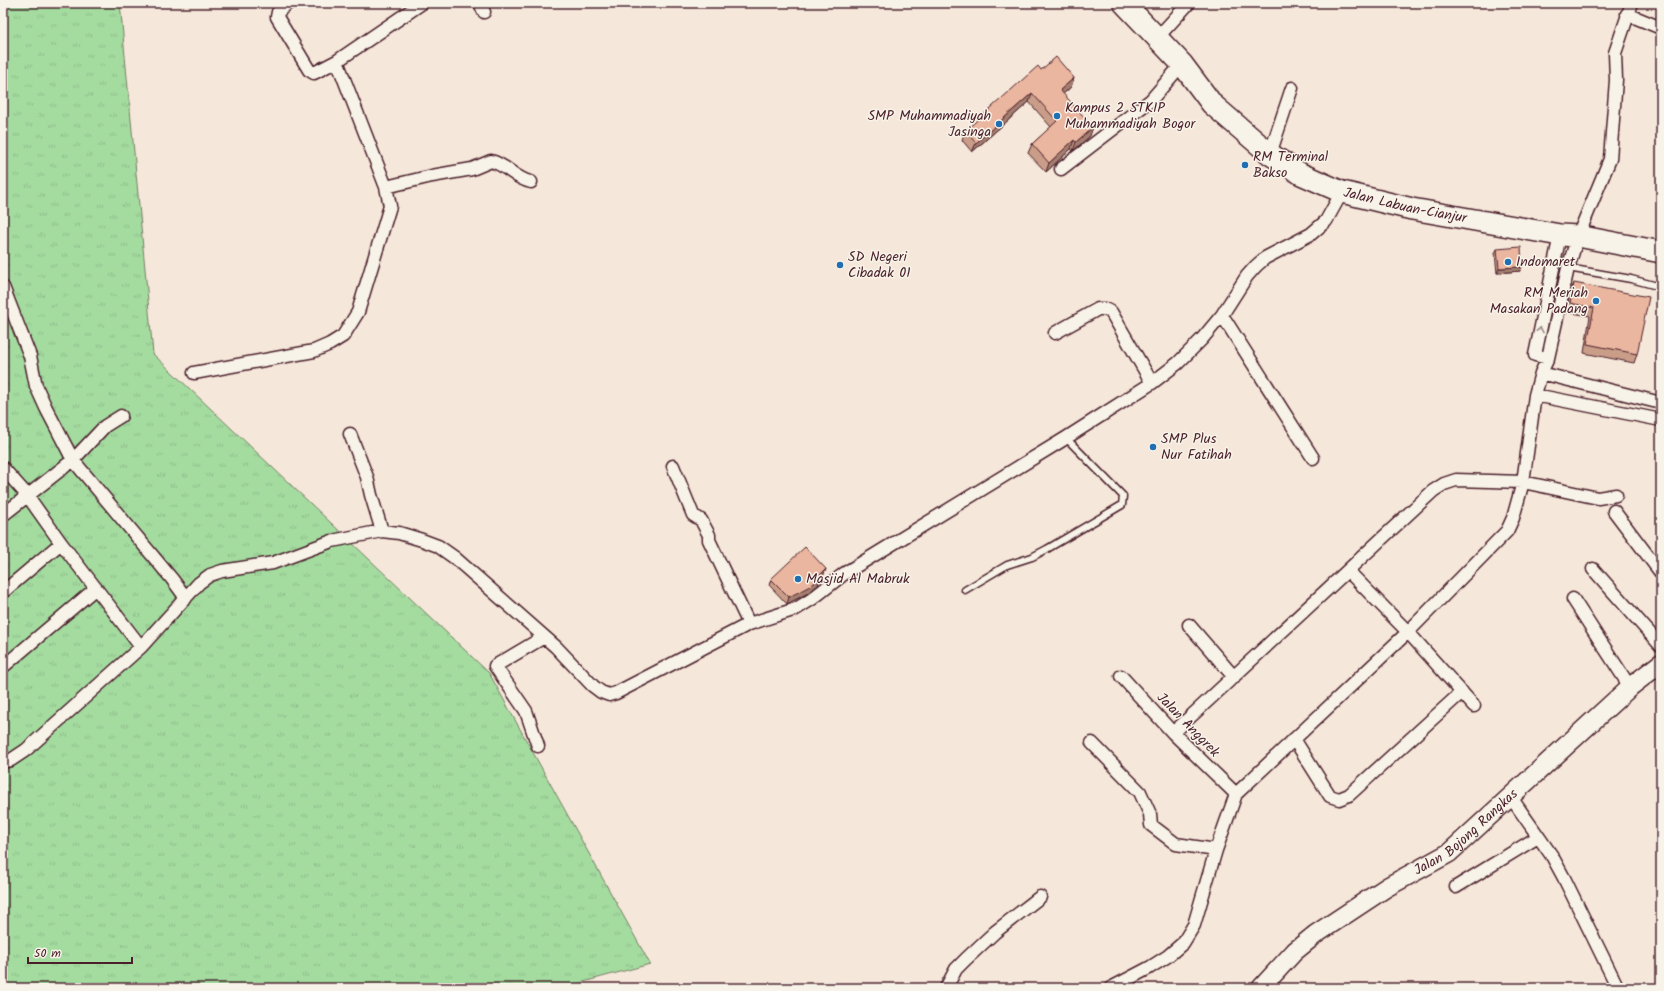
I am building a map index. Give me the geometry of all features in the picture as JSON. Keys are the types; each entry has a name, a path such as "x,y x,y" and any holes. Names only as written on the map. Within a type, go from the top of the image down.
{"highway":[{"name":"Jalan Labuan-Cianjur","path":"1124,3 1182,64 1212,104 1270,154 1301,174 1342,192 1412,209 1661,252"}],"main road":[{"name":"Jalan Bojong Rangkas","path":"1261,988 1295,951 1316,934 1387,887 1449,853 1630,687 1661,662"}],"street":[{"path":"288,3 278,12 277,17 309,70 316,73 337,61 422,3"},
{"path":"1157,38 1189,3"},
{"path":"1548,358 1535,355 1569,236 1610,159 1616,80 1616,52 1630,9 1661,28"},
{"path":"194,373 314,351 343,336 358,312 376,258 390,206 386,187 337,61"},
{"path":"1061,169 1151,100 1182,64"},
{"path":"1270,154 1292,88"},
{"path":"386,187 432,176 472,169 491,161 501,164 523,180 531,182"},
{"path":"3,762 11,760 26,750 141,647 199,583 210,575 222,571 273,563 332,541 382,531 399,533 438,546 455,558 556,647 593,686 601,692 609,695 616,694 749,624 796,609 812,599 845,573 1066,438 1152,383 1189,353 1222,315 1247,276 1256,266 1265,258 1311,234 1326,220 1342,192"},
{"path":"1111,988 1168,956 1183,942 1194,925 1216,850 1236,794 1408,632 1507,531 1513,518 1523,482 1535,395 1541,373 1548,358 1568,268 1569,236"},
{"path":"3,287 30,356 36,386 73,460 186,598"},
{"path":"1055,333 1098,309 1105,309 1111,312 1152,383"},
{"path":"1222,315 1313,458"},
{"path":"1541,373 1661,403"},
{"path":"1535,395 1661,420"},
{"path":"3,515 73,460 105,426 121,416"},
{"path":"350,434 367,477 382,531"},
{"path":"673,466 694,515 701,520 709,535 709,540 749,624"},
{"path":"3,468 27,495 61,543 141,647"},
{"path":"1173,733 1433,491 1444,484 1456,480 1523,482 1598,498 1616,495"},
{"path":"1614,511 1661,573"},
{"path":"3,592 61,543"},
{"path":"1593,569 1661,646"},
{"path":"1348,571 1408,632 1474,706"},
{"path":"4,666 96,588"},
{"path":"1573,599 1630,687"},
{"path":"1189,625 1234,677"},
{"path":"538,746 526,711 495,666 544,637"},
{"name":"Jalan Anggrek","path":"1121,676 1173,733 1236,794"},
{"path":"1294,739 1330,796 1339,798 1349,795 1462,692"},
{"path":"1092,743 1140,792 1150,814 1151,825 1176,844 1216,850"},
{"path":"1510,796 1538,836 1564,878 1618,988"},
{"path":"1456,887 1538,836"},
{"path":"946,988 956,969 966,959 1004,924 1040,897"}],"lane":[{"path":"1568,268 1631,279 1661,287"},
{"path":"965,590 1007,565 1032,557 1048,549 1122,505 1123,496 1066,438"}],"green space":[{"path":"3,3 120,3 153,354 489,673 650,964 561,988 3,988"}],"building":[{"name":"Kampus 2 STKIP Muhammadiyah Bogor","path":"1056,57 1074,78 1060,90 1093,127 1076,142 1074,140 1049,163 1032,144 1057,121 1032,93 976,143 965,131 1038,66 1041,70"},
{"name":"Indomaret","path":"1521,247 1522,267 1499,268 1497,249"},
{"path":"1574,283 1649,297 1637,354 1587,344 1594,308 1570,303"},
{"name":"Masjid Al Mabruk","path":"805,547 826,569 819,576 821,578 810,586 789,597 771,579"}],"place":[{"name":"Kampus 2 STKIP Muhammadiyah Bogor","path":"1057,116"},
{"name":"SMP Muhammadiyah Jasinga","path":"999,124"},
{"name":"RM Terminal Bakso","path":"1245,165"},
{"name":"Indomaret","path":"1508,262"},
{"name":"SD Negeri Cibadak 01","path":"840,265"},
{"name":"RM Meriah Masakan Padang","path":"1596,301"},
{"name":"SMP Plus Nur Fatihah","path":"1153,447"},
{"name":"Masjid Al Mabruk","path":"798,579"}]}
